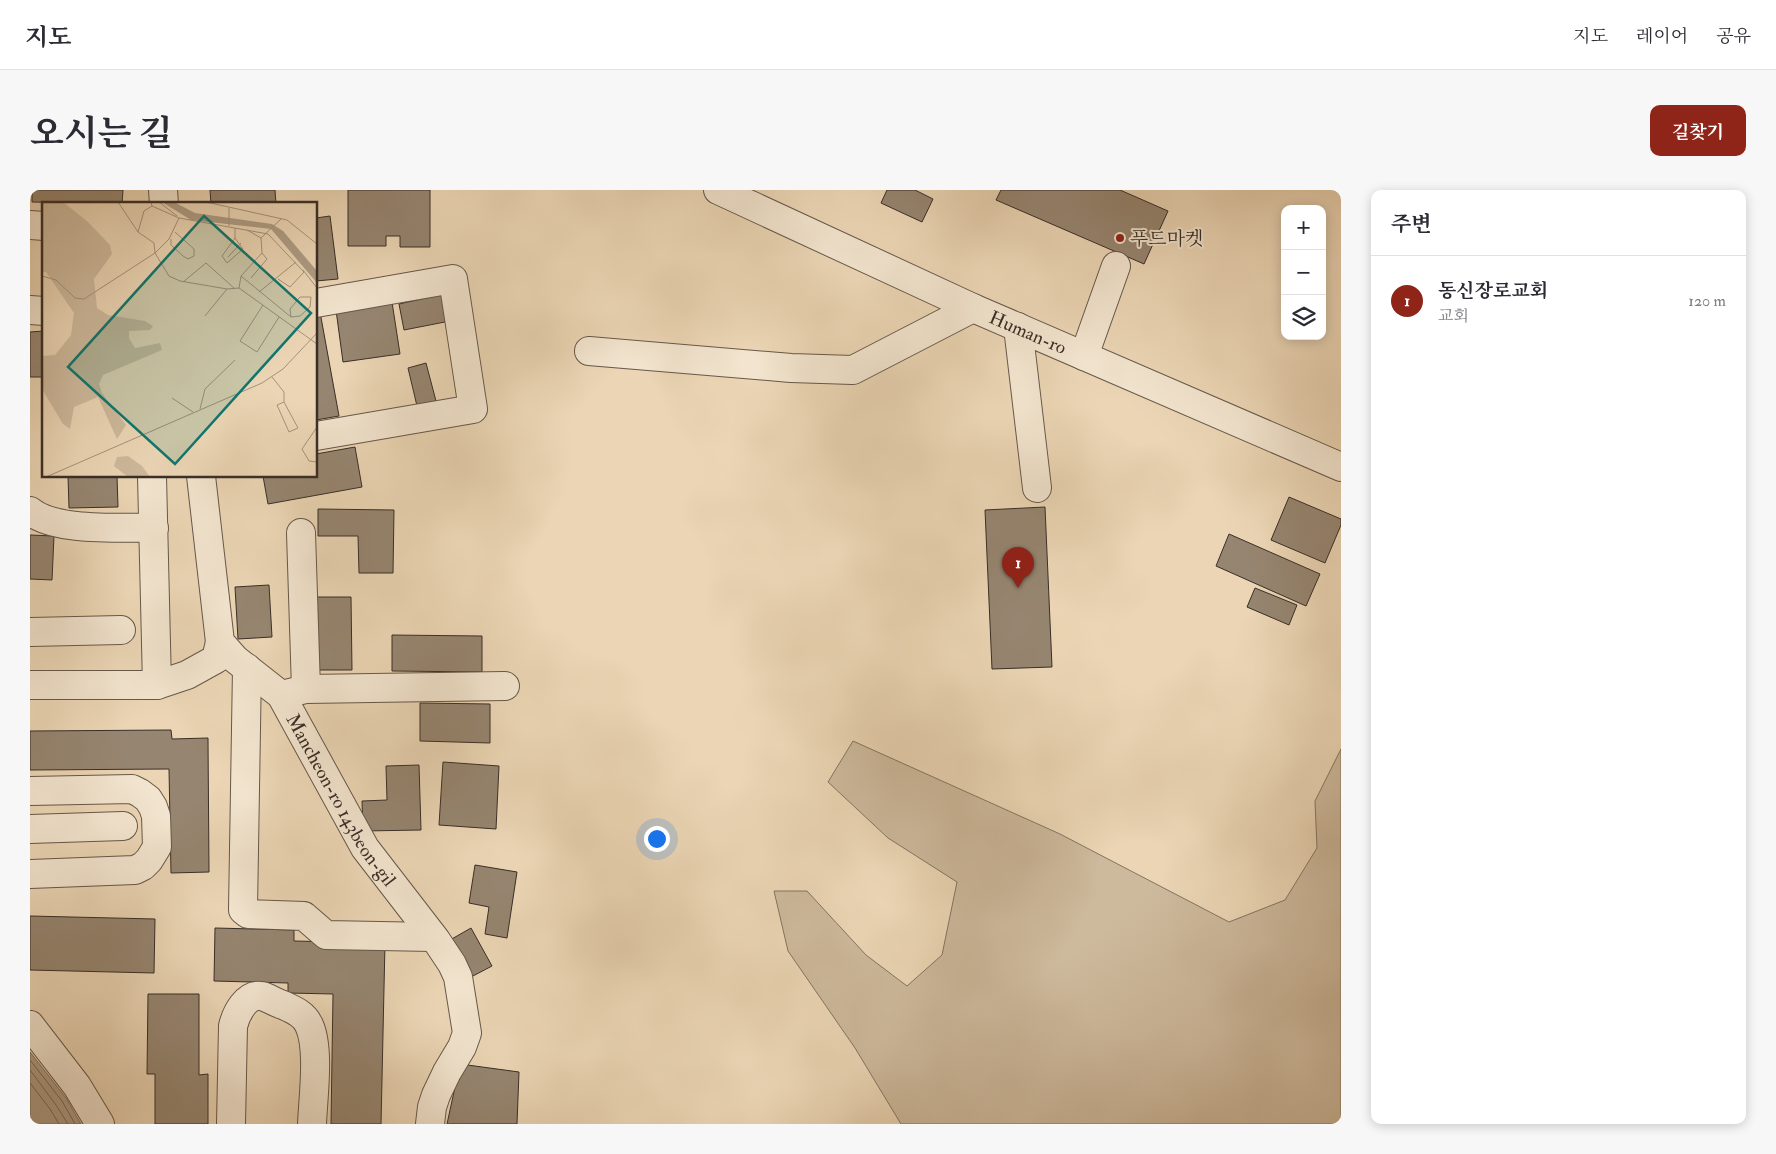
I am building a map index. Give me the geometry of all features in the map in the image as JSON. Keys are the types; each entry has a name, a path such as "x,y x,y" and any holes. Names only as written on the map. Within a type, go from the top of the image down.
{"street":[{"name":"Human-ro","path":"718,190 973,308 1341,467"},
{"path":"1084,356 1116,266"},
{"path":"318,303 453,279 473,409 318,436"},
{"path":"589,350 791,368 853,370 973,308"},
{"path":"1018,327 1037,488"},
{"path":"152,478 158,685"},
{"path":"30,685 158,685 186,675 216,659 220,642 201,478"},
{"path":"30,511 45,520 56,523 154,528"},
{"path":"301,533 293,692 505,686"},
{"path":"30,632 121,630"},
{"name":"Mancheon-ro 143beon-gil","path":"220,642 235,659 247,668 293,692 365,848 445,952 458,977 467,1033 462,1047 436,1095 430,1124"},
{"path":"247,668 243,910 248,914 304,916 326,935 433,937"},
{"path":"30,791 132,790 148,799 153,807 156,816 157,847 149,860 135,870 30,874"},
{"path":"30,829 123,826"},
{"path":"231,1124 233,1026 235,1016 250,998 260,996 301,1013 309,1025 315,1050 312,1124"},
{"path":"30,1025 77,1086 100,1124"},
{"path":"30,1040 71,1095 88,1124"}],"shaded area":[{"path":"853,741 1060,834 1229,922 1285,900 1317,848 1315,801 1341,749 1341,1124 901,1124 855,1048 788,951 774,891 807,891 866,955 907,986 942,955 957,882 888,838 828,782"}],"water":[{"path":"30,1052 66,1098 81,1124 30,1124"}],"building":[{"path":"32,190 123,190 122,202 32,202"},
{"path":"210,190 275,190 276,202 211,202"},
{"path":"348,190 430,190 430,247 400,247 400,236 386,236 386,246 348,246"},
{"path":"887,190 915,190 933,199 922,222 881,203"},
{"name":"푸드마켓","path":"1001,190 1120,190 1168,211 1144,264 996,200"},
{"path":"330,216 338,279 318,281 318,218"},
{"path":"444,294 450,321 404,330 399,304"},
{"path":"392,302 400,354 343,362 336,310"},
{"path":"318,312 320,312 339,416 318,420"},
{"path":"42,331 42,377 30,377 30,332"},
{"path":"426,363 436,401 417,406 408,368"},
{"path":"355,447 362,487 268,504 263,478 318,478 318,454"},
{"path":"68,478 117,478 118,507 69,508"},
{"path":"1289,497 1341,519 1341,525 1325,563 1271,540"},
{"path":"1045,507 1052,667 992,669 985,510"},
{"path":"318,509 394,510 393,573 359,573 358,536 318,536"},
{"path":"1229,534 1320,574 1306,606 1216,566"},
{"path":"30,535 54,536 52,580 30,579"},
{"path":"269,585 272,637 238,639 235,587"},
{"path":"1255,588 1297,605 1289,625 1247,607"},
{"path":"316,597 351,597 352,670 317,670"},
{"path":"392,635 482,636 482,672 392,671"},
{"path":"420,703 490,704 490,743 420,741"},
{"path":"171,730 172,739 208,738 209,872 171,873 169,769 30,770 30,731"},
{"path":"443,762 499,766 496,829 439,825"},
{"path":"419,765 421,830 363,831 362,801 387,800 386,766"},
{"path":"475,865 517,872 507,938 485,934 489,907 469,903"},
{"path":"30,916 155,919 154,973 30,970"},
{"path":"215,928 294,930 294,941 385,943 381,1124 331,1124 333,994 288,993 288,983 214,981"},
{"path":"471,928 492,966 471,977 450,940"},
{"path":"148,994 199,994 199,1075 208,1074 208,1124 155,1124 155,1074 147,1074"},
{"path":"460,1064 519,1072 517,1124 447,1124"}],"place":[{"name":"푸드마켓","path":"1120,238"},
{"name":"동신장로교회","path":"1018,588"}]}
